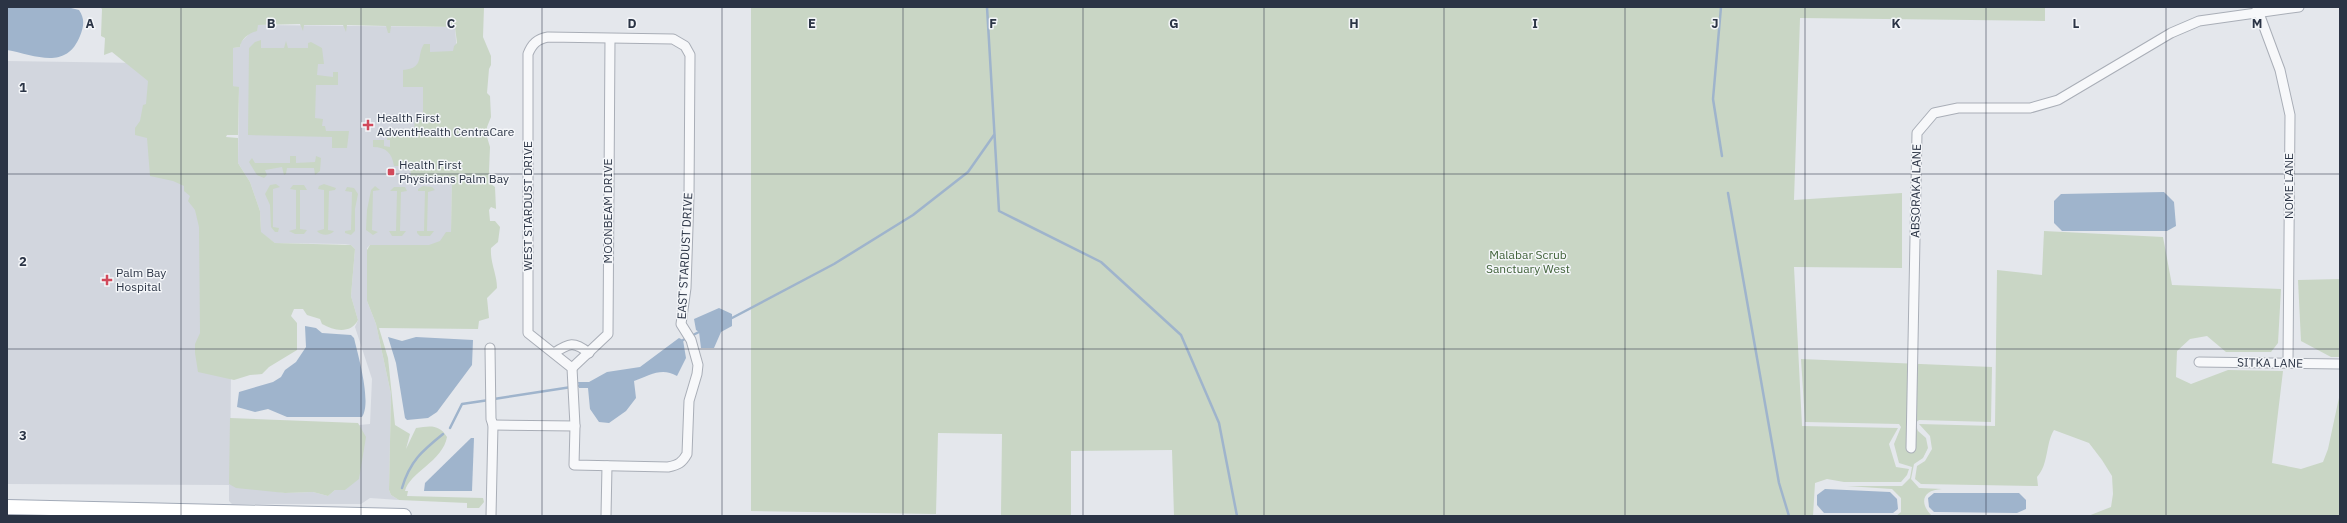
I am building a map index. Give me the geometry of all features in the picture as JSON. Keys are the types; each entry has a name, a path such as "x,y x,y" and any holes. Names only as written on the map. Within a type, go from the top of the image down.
{"main road":[{"path":"7,507 404,516"}],"street":[{"name":"ABSORAKA LANE","path":"1911,448 1917,133 1934,113 1958,108 2030,108 2058,100 2171,33 2199,21 2258,10 2299,7"},
{"name":"NOME LANE","path":"2258,10 2280,70 2290,115 2288,363"},
{"name":"WEST STARDUST DRIVE","path":"572,368 528,333 528,54 534,44 540,39 548,37 610,39"},
{"name":"EAST STARDUST DRIVE","path":"607,466 668,467 678,465 683,461 688,446 689,401 697,374 698,365 688,336 681,324 686,288 690,55 685,46 673,39 610,39"},
{"name":"MOONBEAM DRIVE","path":"572,368 590,353 608,334 610,39"},
{"path":"554,353 567,344 575,344 590,353"},
{"path":"490,348 491,406 493,424 491,516"},
{"name":"SITKA LANE","path":"2199,362 2340,364"},
{"path":"572,368 575,426 574,465 607,466 606,516"},
{"path":"493,424 575,426"}],"shaded area":[{"path":"258,25 455,27 457,54 424,176 452,177 451,245 425,247 370,245 367,248 367,301 376,324 391,394 389,490 391,495 399,500 370,498 361,504 232,504 229,501 229,485 7,484 7,61 140,63 198,186 231,366 230,484 285,493 313,492 328,496 335,490 345,490 359,425 370,424 372,379 355,327 358,320 351,296 355,249 351,245 345,244 275,243 261,233 260,211 250,182 238,163 239,88 233,86 233,48 240,47 241,42"}],"green space":[{"path":"100,7 484,7 483,37 491,56 487,93 490,96 491,117 487,127 487,137 490,147 489,171 491,184 495,187 496,209 491,207 489,210 490,221 495,221 500,227 498,242 491,248 497,288 487,298 489,318 479,321 478,329 379,328 388,358 395,425 410,434 406,449 416,428 434,427 441,430 447,437 439,453 408,484 405,491 408,491 407,496 483,498 484,502 479,508 467,508 467,503 399,500 391,495 389,490 391,394 376,324 367,301 367,250 370,245 429,245 440,241 446,232 451,232 452,177 411,176 410,166 394,166 390,154 381,148 373,147 373,140 384,140 384,146 390,147 390,140 387,140 387,132 410,132 410,130 414,130 415,119 423,119 423,87 403,87 403,70 410,69 417,64 424,44 430,44 430,52 453,51 454,46 457,43 455,27 391,26 390,33 388,33 386,26 347,25 346,32 343,25 304,25 303,31 300,24 258,25 257,31 246,37 242,41 240,47 233,48 233,86 239,87 238,135 227,135 226,137 238,138 238,163 250,182 260,211 261,232 275,243 351,245 355,249 351,296 358,320 351,328 337,330 322,324 320,319 307,315 303,309 294,309 291,316 297,323 297,350 269,367 262,374 250,375 234,380 198,372 195,344 200,333 199,227 195,210 188,201 190,196 184,191 184,186 173,181 150,176 147,138 135,135 135,128 140,121 143,105 146,104 148,81 112,52 104,55 105,38 101,36 102,9"},
{"name":"Malabar Scrub Sanctuary West","path":"751,7 2045,7 2045,21 1800,18 1794,200 1902,193 1902,268 1794,267 1802,426 1898,428 1889,444 1896,467 1909,469 1907,475 1901,482 1844,482 1827,479 1815,483 1813,516 1174,516 1172,450 1071,451 1071,515 1001,515 1002,434 938,433 936,514 751,511"},
{"path":"261,40 261,48 284,48 286,41 288,48 308,48 308,43 311,42 322,48 324,64 318,64 317,75 333,77 333,72 338,72 338,85 316,85 315,118 323,119 322,126 325,126 326,131 349,131 347,148 332,148 332,137 248,135 249,48 255,42"},
{"path":"290,156 296,156 296,163 315,162 316,156 321,158 320,171 315,175 314,168 287,168 286,174 284,175 282,167 265,170 267,175 264,178 257,175 249,162 252,158 255,163 290,163"},
{"path":"276,184 280,187 273,189 273,227 279,228 278,232 275,232 271,227 270,205 265,194 270,185"},
{"path":"324,184 336,188 335,190 329,191 328,230 334,231 326,235 317,231 324,229 324,190 318,189 319,186"},
{"path":"293,185 304,185 307,190 300,190 300,229 307,230 304,234 295,234 289,231 296,229 296,190 290,189"},
{"path":"375,186 380,190 373,191 372,230 378,232 373,235 366,230 367,210 371,190"},
{"path":"423,186 432,187 435,190 428,192 427,231 434,231 430,236 420,236 417,233 417,231 424,231 425,191 418,191 418,189"},
{"path":"347,187 354,188 358,194 355,209 355,231 351,235 345,233 345,231 351,230 352,192 345,191"},
{"path":"394,187 405,187 407,191 401,192 400,231 406,231 402,236 392,236 389,231 396,231 397,191 390,191"},
{"path":"2044,231 2163,237 2172,285 2281,289 2278,343 2271,352 2226,352 2207,336 2190,339 2177,351 2176,377 2191,384 2228,370 2283,371 2272,463 2301,469 2323,462 2328,449 2340,393 2340,516 2088,516 2111,507 2113,494 2112,476 2089,443 2054,430 2049,442 2041,472 2037,477 2038,486 1921,484 1915,479 1917,466 1925,461 1932,449 1930,436 1919,424 1995,426 1997,270 2042,275"},
{"path":"2340,279 2340,357 2331,357 2301,341 2298,280"},
{"path":"1801,359 1992,367 1991,422 1919,420 1915,423 1918,431 1926,438 1928,448 1923,458 1914,464 1911,479 1919,488 1942,489 1930,492 1925,498 1925,506 1932,516 1896,516 1901,512 1901,498 1892,489 1847,486 1902,486 1910,478 1912,467 1899,463 1894,444 1901,427 1899,424 1805,422"},
{"path":"230,418 358,423 366,437 359,479 345,490 335,490 328,496 313,492 285,493 236,488 229,484"}],"water":[{"path":"7,7 71,8 79,10 83,20 80,36 74,47 67,54 58,57 39,57 7,50"},
{"path":"2164,192 2174,202 2176,226 2167,231 2062,231 2054,223 2054,201 2061,194"},
{"path":"719,308 732,314 732,326 721,332 714,348 701,348 699,332 696,330 694,319"},
{"path":"305,326 316,328 322,333 351,335 354,338 365,390 365,410 362,417 287,417 268,409 255,412 237,407 239,392 273,382 281,377 285,370 296,362 306,347"},
{"path":"388,337 402,341 416,337 473,340 472,365 437,412 428,418 407,420 405,418 396,363"},
{"path":"679,338 683,340 686,358 677,376 672,373 661,372 651,374 634,381 636,398 626,411 609,423 599,422 590,409 588,388 579,388 578,382 589,382 607,372 640,367"},
{"path":"471,438 474,438 472,491 424,491 425,483"},
{"path":"1825,489 1890,492 1897,499 1898,509 1893,513 1824,513 1817,505 1817,495"},
{"path":"1934,493 2019,493 2026,500 2026,509 2017,513 1934,512 1929,507 1928,498"}],"waterway":[{"path":"987,7 999,211 1101,262 1181,335 1219,423 1237,516"},
{"path":"1721,7 1713,99 1722,156"},
{"path":"732,318 834,264 913,215 968,172 994,135"},
{"path":"1728,193 1779,483 1789,516"},
{"path":"683,340 699,332"},
{"path":"494,399 578,386"},
{"path":"450,428 462,404 489,400"},
{"path":"402,488 409,471 418,457 443,434"}],"place":[{"name":"Health First AdventHealth CentraCare","path":"368,125"},
{"name":"Health First Physicians Palm Bay","path":"391,172"},
{"name":"Palm Bay Hospital","path":"107,280"}]}
